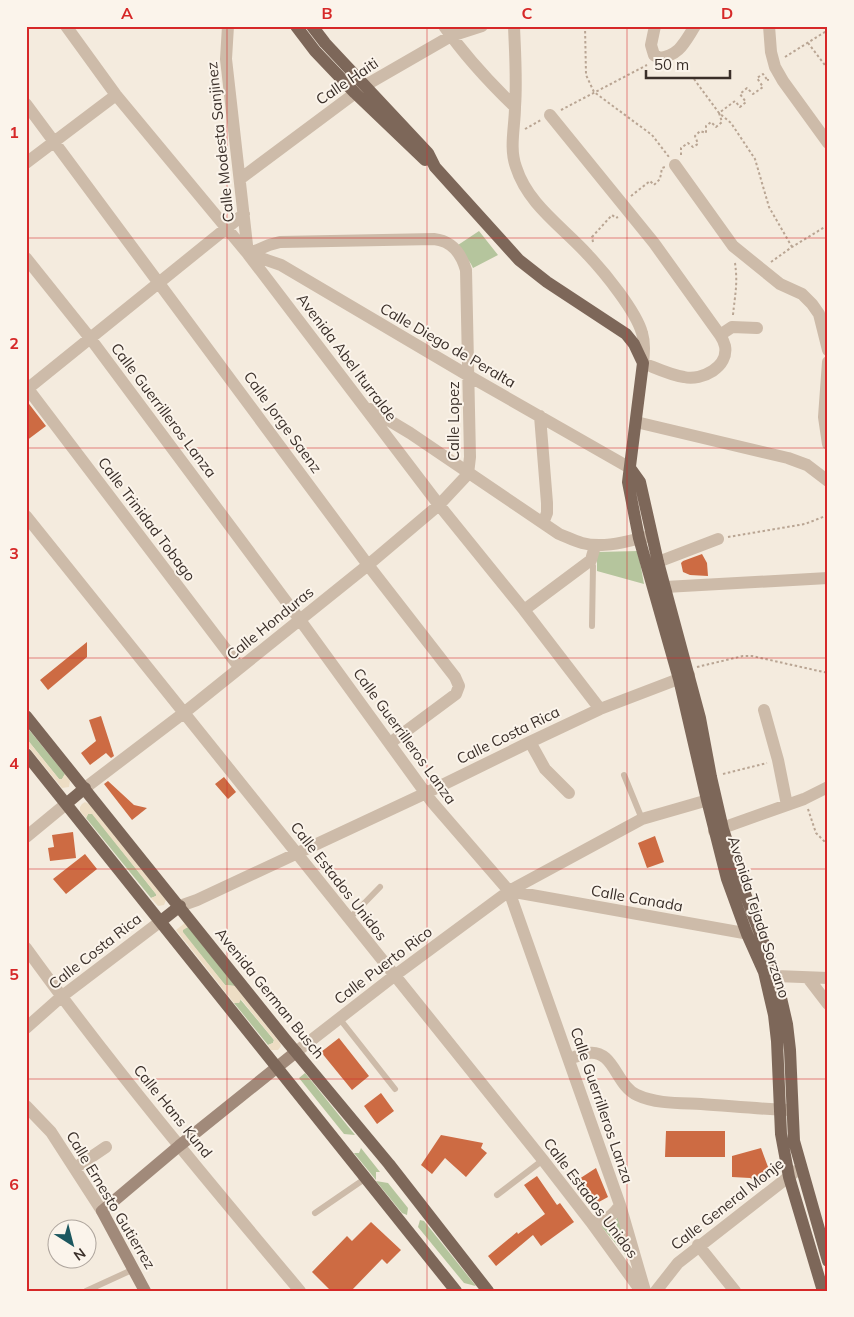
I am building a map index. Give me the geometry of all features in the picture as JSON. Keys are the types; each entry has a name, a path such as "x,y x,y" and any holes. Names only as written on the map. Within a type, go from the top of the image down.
{"main road":[{"path":"296,26 315,51 355,93 420,157 435,167 519,260 547,282 626,334 634,344 643,363"},
{"path":"312,26 428,153 435,167"},
{"name":"Avenida Tejada Sorzano","path":"643,363 628,482 639,538 700,718 711,777 711,799"},
{"name":"Avenida Tejada Sorzano","path":"630,468 640,482 665,587 719,830 727,879 747,934 764,972 774,1015 786,1110 800,1167 828,1261"},
{"name":"Avenida German Busch","path":"26,716 388,1164 488,1291"},
{"path":"26,754 456,1291"},
{"path":"66,804 85,788"},
{"name":"Avenida Tejada Sorzano","path":"719,830 776,976 787,1024 790,1050 786,1110 781,1134 789,1177 823,1291"},
{"path":"161,921 180,906"}],"street":[{"name":"Avenida Abel Iturralde","path":"66,26 116,95 248,254 439,505 524,610 600,709"},
{"name":"Calle Modesta Sanjinez","path":"228,26 226,59 248,254"},
{"name":"Calle Haiti","path":"240,179 366,85 448,31 482,26"},
{"path":"514,26 516,107 512,136 515,166 535,202 554,223 588,254 628,307 642,332 645,347 643,363 684,377 702,376 711,372 721,363 725,346 720,335 654,243 550,115"},
{"path":"655,26 651,45 654,55 659,58 670,56 681,48 695,26"},
{"path":"769,26 771,52 775,65 784,81 828,143"},
{"path":"448,31 461,51 497,90 516,107"},
{"path":"26,163 116,95"},
{"name":"Calle Jorge Saenz","path":"26,104 368,565 456,677 459,686 456,694 390,743"},
{"path":"675,165 733,246 780,284 802,294 812,304 819,314 828,350"},
{"path":"27,390 244,214"},
{"name":"Calle Lopez","path":"248,254 280,242 434,239 448,242 457,250 466,270 470,457 468,474"},
{"name":"Calle Diego de Peralta","path":"248,254 280,265 630,468"},
{"name":"Calle Guerrilleros Lanza","path":"26,258 90,338 426,793 509,891 620,1205 645,1291"},
{"path":"720,335 732,327 758,328"},
{"path":"828,362 824,417 828,444"},
{"name":"Calle Trinidad Tobago","path":"27,390 240,668"},
{"path":"364,405 559,534 580,543 595,546 652,535"},
{"path":"540,416 547,503 542,524"},
{"path":"636,422 788,458 807,466 828,481"},
{"name":"Calle Honduras","path":"85,788 185,712 368,565 439,505 468,474"},
{"name":"Calle Estados Unidos","path":"26,516 543,1160 641,1291"},
{"path":"658,562 718,539"},
{"path":"524,610 591,560 595,546"},
{"path":"665,587 828,578"},
{"name":"Calle Costa Rica","path":"180,906 296,854 600,709 685,674"},
{"path":"764,710 778,760 787,805"},
{"path":"530,742 545,769 569,793"},
{"path":"719,830 804,799 828,787"},
{"name":"Calle Puerto Rico","path":"102,1211 179,1146 339,1018 509,891 642,819 711,799"},
{"path":"26,837 66,804"},
{"name":"Calle Canada","path":"509,891 760,936"},
{"name":"Calle Costa Rica","path":"26,1028 61,997 161,921"},
{"name":"Calle Hans Kund","path":"26,948 61,997 179,1146 300,1291"},
{"path":"764,972 776,976 828,978"},
{"path":"808,978 828,1004"},
{"path":"569,1059 587,1053 597,1053 605,1057 628,1090 645,1098 673,1103 786,1110"},
{"name":"Calle Ernesto Gutierrez","path":"26,1106 51,1132 75,1168 102,1211 145,1291"},
{"path":"75,1168 106,1147"},
{"name":"Calle General Monje","path":"656,1291 678,1263 698,1245 800,1167"},
{"path":"591,1222 610,1218 620,1205"},
{"path":"698,1245 735,1291"}],"lane":[{"path":"591,560 593,566 592,626"},
{"path":"624,775 642,819"},
{"path":"349,919 380,887"},
{"path":"339,1018 395,1089"},
{"path":"497,1195 543,1160"},
{"path":"315,1213 366,1178"},
{"path":"86,1291 134,1268"}],"path":[{"path":"584,26 586,75 594,92 652,136 675,165"},
{"path":"719,112 735,101 740,107 746,102 740,94 747,88 754,94 763,87 757,78 763,74 768,81 768,74 775,65 828,30"},
{"path":"808,42 828,69"},
{"path":"512,136 659,58"},
{"path":"694,80 719,112 731,123 755,158 769,207 792,247"},
{"path":"588,254 593,244 592,237 612,215 616,218 622,214 618,208 650,181 654,185 660,179 662,168 675,165 682,156 681,148 688,143 693,147 698,144 695,136 700,131 706,133 706,126 711,122 716,127 722,122 719,112"},
{"path":"761,270 792,247 828,225"},
{"path":"732,327 737,279 733,246"},
{"path":"718,539 796,526 828,515"},
{"path":"685,674 743,656 752,656 828,673"},
{"path":"711,777 778,760"},
{"path":"804,799 816,833 828,846"}],"green space":[{"path":"479,231 498,255 473,268 458,245"},
{"path":"638,551 644,584 597,571 597,552"},
{"path":"26,726 65,774 62,779 59,779 26,738"},
{"path":"92,813 156,896 151,898 86,818 88,814"},
{"path":"188,927 235,986 225,985 182,932 183,929"},
{"path":"240,999 274,1040 273,1043 268,1045 234,1003 239,1003"},
{"path":"305,1073 355,1135 344,1134 299,1078"},
{"path":"361,1148 380,1172 376,1172 376,1180 354,1153 359,1153"},
{"path":"376,1181 388,1183 408,1208 407,1215 402,1213"},
{"path":"618,1217 633,1264 600,1225 610,1224"},
{"path":"420,1220 424,1221 476,1286 464,1283 418,1227"}],"shaded area":[{"path":"26,738 59,779 62,779 65,774 70,781 69,787 62,788 26,744"},
{"path":"85,802 89,804 166,900 164,905 158,906 151,898 156,896 156,894 92,814 88,814 86,818 80,811 80,807"},
{"path":"185,923 188,927 183,932 225,985 235,986 280,1043 281,1046 278,1050 271,1050 268,1045 273,1043 274,1040 241,999 239,1003 234,1003 176,930"}],"building":[{"path":"26,400 46,426 26,441"},
{"path":"702,554 707,563 708,576 690,575 683,572 681,563 683,561"},
{"path":"87,642 87,657 48,690 40,680"},
{"path":"101,716 114,756 111,758 106,753 90,765 81,753 96,741 89,720"},
{"path":"224,777 236,792 228,799 215,784"},
{"path":"108,781 134,805 147,808 132,820 104,784"},
{"path":"73,832 76,858 50,861 48,848 54,847 52,835"},
{"path":"655,836 664,862 647,868 638,843"},
{"path":"85,854 97,869 66,894 53,879"},
{"path":"339,1038 369,1076 352,1090 321,1052"},
{"path":"381,1093 394,1111 377,1124 364,1106"},
{"path":"666,1131 725,1131 725,1157 665,1157"},
{"path":"441,1135 483,1143 481,1148 487,1153 466,1177 445,1158 432,1174 421,1165"},
{"path":"761,1148 771,1175 761,1182 750,1178 732,1177 732,1156"},
{"path":"596,1168 608,1197 597,1203 579,1179"},
{"path":"537,1176 557,1205 560,1203 574,1222 541,1246 533,1235 496,1266 488,1256 517,1232 518,1234 545,1214 524,1185"},
{"path":"371,1222 401,1250 387,1264 382,1259 351,1291 331,1291 312,1272 347,1236 352,1241"}]}
